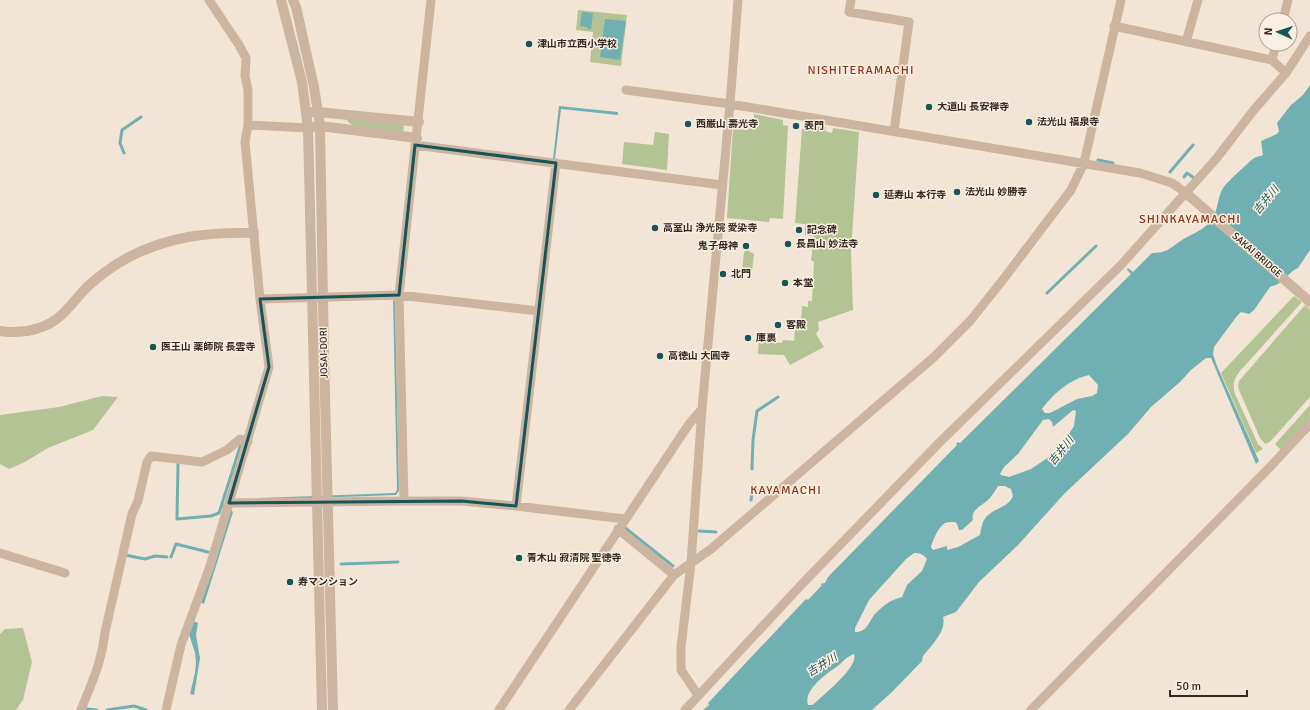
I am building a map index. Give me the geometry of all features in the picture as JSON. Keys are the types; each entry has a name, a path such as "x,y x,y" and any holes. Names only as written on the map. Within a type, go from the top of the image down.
{"street":[{"path":"166,710 182,645 210,566 230,503 269,367 260,299 246,142 248,125 248,90 245,76 246,58 239,44 210,0"},
{"name":"JOSAI-DORI","path":"281,0 302,82 308,128 322,710"},
{"name":"JOSAI-DORI","path":"293,0 296,7 314,87 320,126 327,502 333,710"},
{"path":"404,501 399,295 419,122 431,0"},
{"path":"698,695 681,670 681,647 691,563 702,409 738,0"},
{"path":"850,0 848,12 909,22 894,131"},
{"path":"569,710 674,575 711,549 934,357 970,321 1002,281 1071,190 1084,163 1121,0"},
{"path":"1186,42 1198,0"},
{"path":"1285,12 1288,0"},
{"path":"1114,26 1272,60 1286,73"},
{"path":"685,710 802,584 940,442 1121,265 1186,194 1286,73 1310,36"},
{"path":"1272,60 1274,52"},
{"path":"626,90 730,104 1084,163 1150,176 1172,183 1186,194"},
{"path":"306,114 318,112 419,122"},
{"path":"248,125 308,128 320,126 556,163 722,185"},
{"path":"516,506 556,163"},
{"name":"SAKAI BRIDGE","path":"1186,194 1310,302"},
{"path":"0,331 18,332 49,325 63,314 87,288 106,271 128,257 150,248 184,237 204,234 226,232 254,233"},
{"path":"260,299 399,295 539,311"},
{"path":"499,710 618,529 689,424 702,409"},
{"path":"1031,710 1271,466 1310,424"},
{"path":"81,710 99,666 103,652 105,632 132,514 138,501 147,462 151,456 202,462 227,450 240,439 248,442"},
{"path":"230,503 461,501 625,519"},
{"path":"618,529 674,575"},
{"path":"0,553 65,573"}],"highlighted area":[{"path":"415,145 556,163 516,506 461,501 229,503 269,367 260,299 399,295"}],"green space":[{"path":"578,10 627,15 621,66 590,62 593,32 576,30"},
{"path":"754,114 783,120 783,125 788,126 783,219 770,218 769,222 727,218 733,129 747,130 753,126"},
{"path":"352,117 402,124 404,126 404,130 402,133 352,125 347,121"},
{"path":"807,124 826,127 825,131 832,133 833,128 859,132 851,252 853,310 818,322 819,329 816,334 824,347 790,365 784,355 758,354 759,336 767,337 768,342 782,343 783,340 794,341 796,320 801,320 809,325 801,319 802,306 808,307 808,301 812,301 814,262 811,260 814,236 805,235 805,224 795,223 802,129 806,129"},
{"path":"655,132 669,134 667,170 622,164 624,142 653,145"},
{"path":"747,250 754,254 752,271 748,272 742,271 744,252"},
{"path":"1294,296 1302,302 1240,371 1234,382 1235,394 1258,444 1263,449 1256,453 1221,373"},
{"path":"1305,305 1310,309 1310,397 1270,442 1265,444 1260,438 1239,390 1239,381"},
{"path":"102,396 118,397 93,430 48,448 25,462 9,469 0,464 0,415 59,407"},
{"path":"1310,405 1310,419 1281,450 1275,444"},
{"path":"23,628 32,662 23,700 16,710 0,710 0,634 5,629"}],"water":[{"path":"582,12 593,13 591,29 580,26"},
{"path":"605,19 626,21 620,60 600,57"},
{"name":"吉井川","path":"1310,85 1310,250 1298,268 1278,284 1270,287 1254,310 1249,314 1241,312 1237,316 1214,347 1213,354 1259,461 1256,464 1211,358 1206,358 1151,407 1128,434 1065,493 1018,545 979,582 956,612 943,617 944,622 941,633 923,656 922,661 872,710 703,710 806,599 808,600 822,585 820,584 825,583 828,577 957,445 956,444 958,442 960,443 1131,274 1127,270 1128,268 1133,272 1152,253 1167,250 1202,229 1212,220 1223,188 1254,158 1263,155 1261,141 1277,134 1279,131 1277,123 1291,105 1303,95","holes":["1089,375 1098,385 1097,393 1092,396 1077,399 1050,413 1045,413 1042,409 1051,398 1062,388 1082,377","1073,410 1076,411 1074,426 1059,450 1031,469 1009,477 1000,474 1004,467 1018,454 1043,420 1049,419 1052,422 1053,427","998,486 1005,486 1011,489 1013,496 1008,503 986,517 980,535 958,547 947,550 947,546 933,550 931,547 933,541 942,525 955,522 959,530 962,530 973,520 975,510 990,498","914,553 921,554 927,559 922,571 907,585 902,597 884,605 863,630 855,632 855,628 869,600 906,559","854,654 854,659 846,673 815,703 808,705 807,699 813,687 823,677"]},
{"path":"559,106 618,112 618,115 561,109 555,159 553,159"},
{"path":"393,300 395,301 399,491 396,495 260,500 260,498 395,493 397,490"},
{"path":"224,503 233,512 204,604 200,602 228,513 222,508"},
{"path":"193,621 198,623 196,635 200,658 194,695 190,694 196,662 195,653 189,634"}],"waterway":[{"path":"124,153 120,143 122,130 141,117"},
{"path":"1170,172 1193,145"},
{"path":"1098,160 1113,163"},
{"path":"1184,177 1187,173 1194,178"},
{"path":"1047,293 1096,246"},
{"path":"752,469 753,440 757,411 778,397"},
{"path":"178,463 177,519 211,516 219,513 241,444"},
{"path":"751,500 753,486"},
{"path":"624,527 673,566"},
{"path":"699,531 716,532"},
{"path":"171,557 176,544 208,552"},
{"path":"125,555 145,559 155,556 167,557"},
{"path":"341,564 398,562"},
{"path":"107,710 134,706 146,710"},
{"path":"86,709 97,710"}],"place":[{"name":"津山市立西小学校","path":"529,44"},
{"name":"大道山 長安禅寺","path":"929,107"},
{"name":"法光山 福泉寺","path":"1029,122"},
{"name":"西巌山 壽光寺","path":"688,124"},
{"name":"表門","path":"796,126"},
{"name":"法光山 妙勝寺","path":"957,192"},
{"name":"延寿山 本行寺","path":"876,195"},
{"name":"高室山 浄光院 愛染寺","path":"655,228"},
{"name":"記念碑","path":"799,230"},
{"name":"長昌山 妙法寺","path":"788,244"},
{"name":"鬼子母神","path":"746,246"},
{"name":"北門","path":"723,274"},
{"name":"本堂","path":"785,283"},
{"name":"客殿","path":"778,325"},
{"name":"庫裏","path":"748,338"},
{"name":"医王山 薬師院 長雲寺","path":"153,347"},
{"name":"高徳山 大圓寺","path":"660,356"},
{"name":"青木山 寂清院 聖徳寺","path":"519,558"},
{"name":"寿マンション","path":"290,582"}],"district":[{"name":"NISHITERAMACHI","path":"861,70"},
{"name":"SHINKAYAMACHI","path":"1190,219"},
{"name":"KAYAMACHI","path":"786,490"}]}
